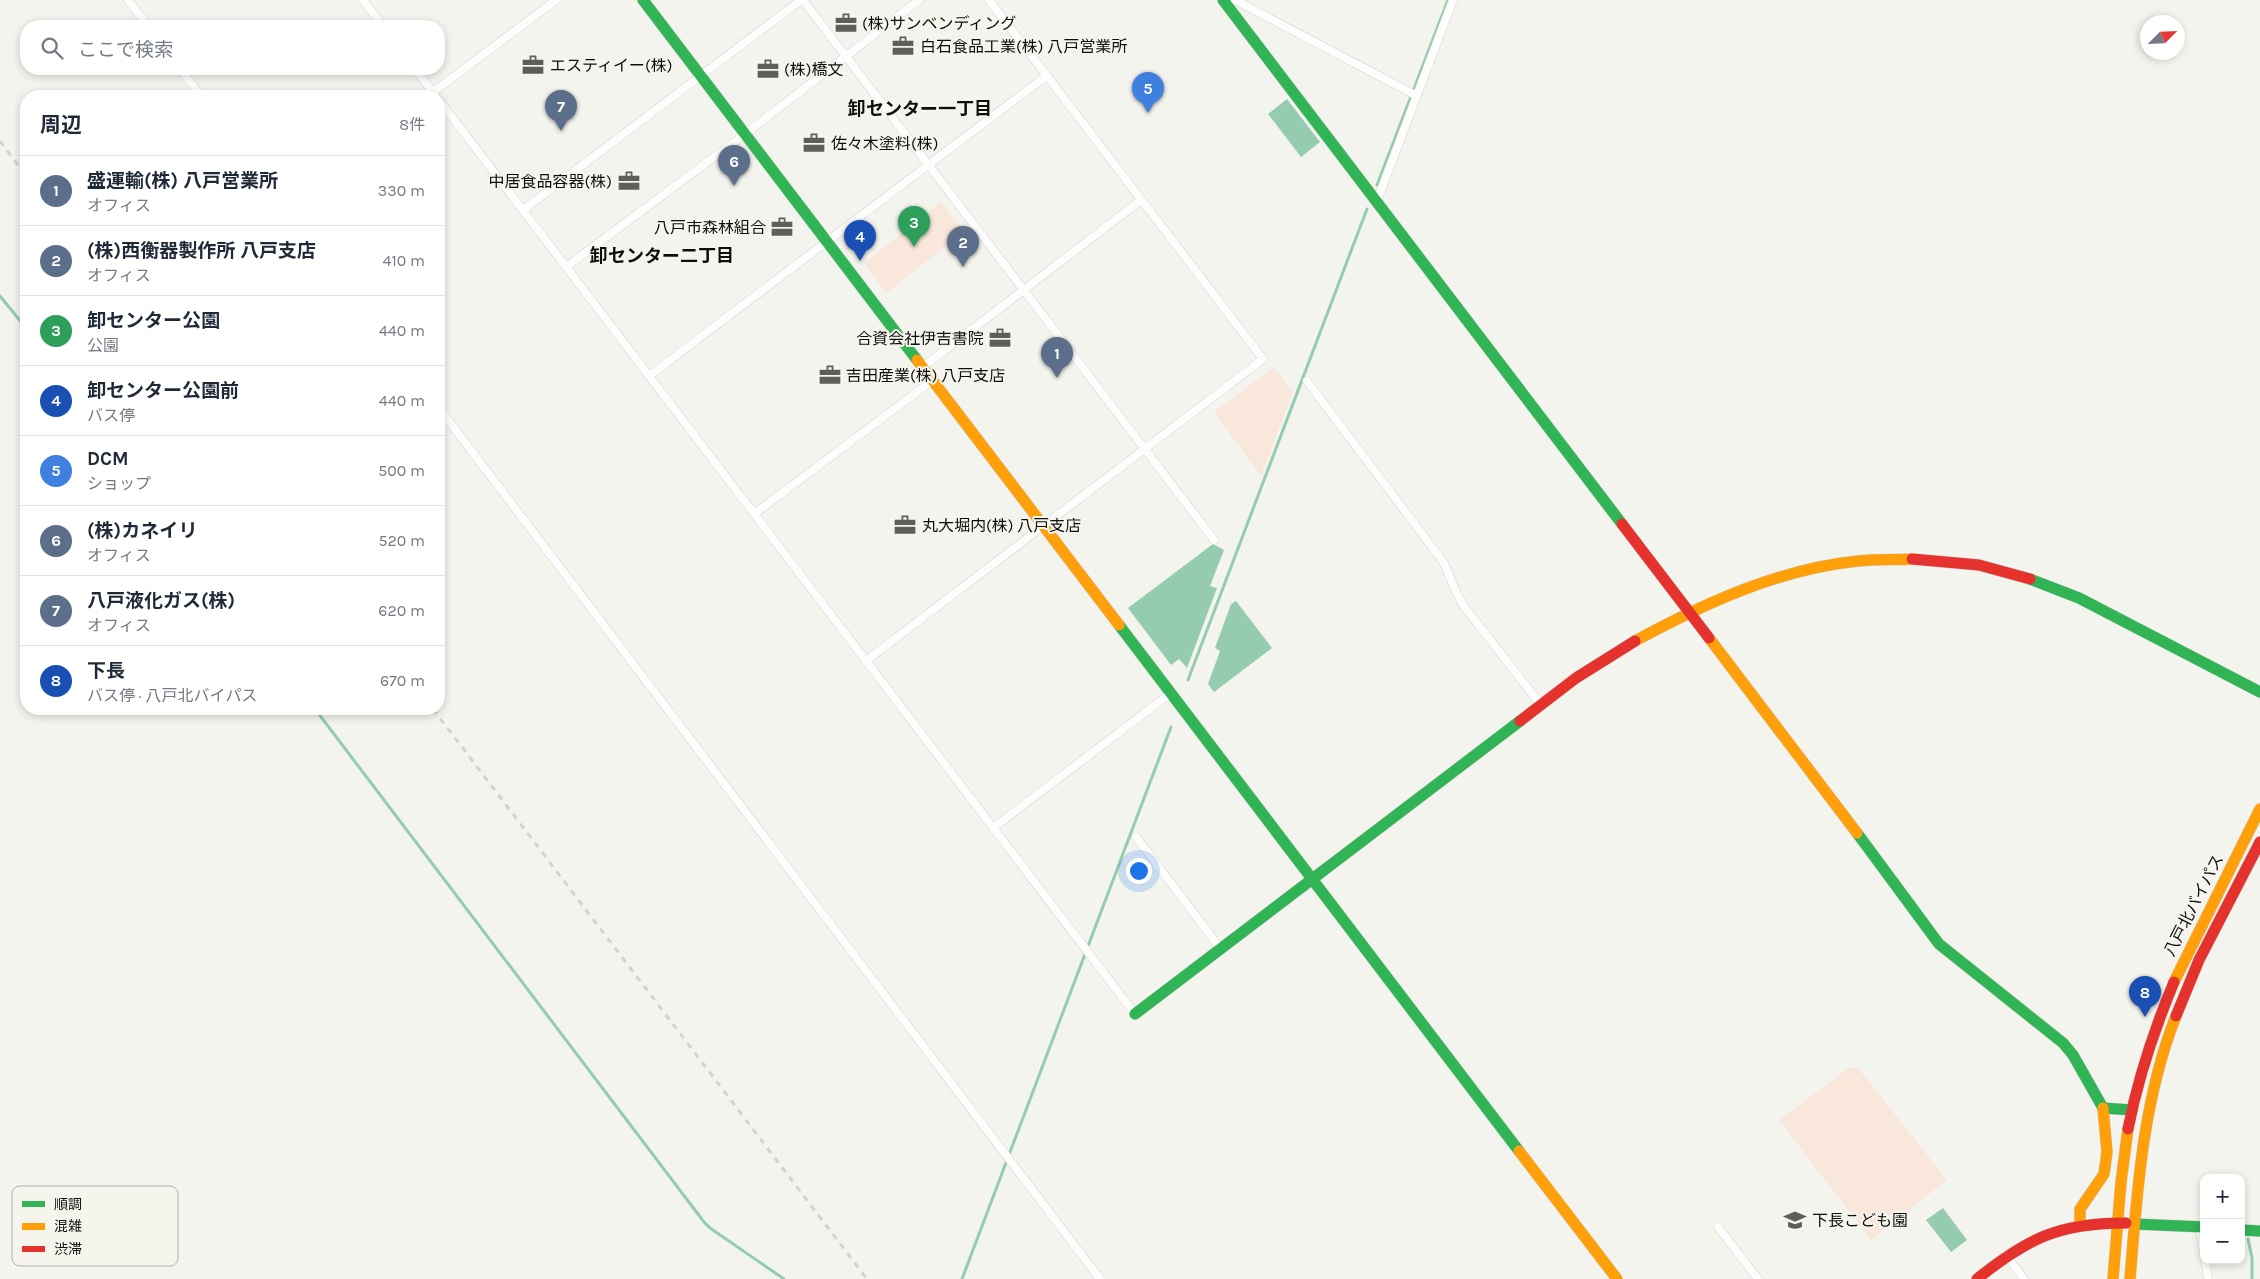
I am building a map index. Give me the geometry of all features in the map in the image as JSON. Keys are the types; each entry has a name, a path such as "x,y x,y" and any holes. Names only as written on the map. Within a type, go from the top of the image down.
{"main road":[{"path":"643,0 1617,1279"},
{"path":"1223,0 1939,944 1949,954 2063,1043 2072,1055 2103,1108 2108,1152 2104,1174 2080,1209 2080,1224"},
{"path":"1135,1014 1540,705 1608,656 1689,612 1738,590 1817,566 1870,559 1900,558 1959,562 1998,570 2049,585 2083,600 2260,692"},
{"name":"八戸北バイパス","path":"2113,1279 2121,1173 2132,1110 2147,1053 2162,1008 2184,958 2260,809"},
{"name":"八戸北バイパス","path":"2130,1279 2134,1224 2146,1130 2155,1083 2169,1036 2196,966 2260,842"},
{"path":"2103,1108 2132,1110"},
{"path":"1977,1279 2006,1255 2032,1240 2057,1229 2080,1224 2117,1223 2200,1227"},
{"path":"2245,1230 2260,1231"}],"street":[{"path":"128,0 143,20"},
{"path":"363,0 378,20"},
{"path":"439,90 556,0"},
{"path":"523,210 802,0 1214,540"},
{"path":"566,267 745,134 919,0"},
{"path":"867,660 1263,359 989,0"},
{"path":"1235,0 1418,96"},
{"path":"1377,201 1453,0"},
{"path":"185,75 196,90"},
{"path":"420,75 431,90"},
{"path":"649,376 1046,76"},
{"path":"445,108 1135,1014"},
{"path":"923,367 1141,200"},
{"path":"754,514 933,380"},
{"path":"1307,382 1444,563 1463,605 1540,705"},
{"path":"445,416 1100,1279"},
{"path":"993,828 1171,693"},
{"path":"1136,837 1220,948"},
{"path":"1718,1227 1758,1279"},
{"path":"2006,1255 2024,1279"},
{"path":"2206,1264 2208,1279"}],"shaded area":[{"path":"1287,99 1320,142 1301,157 1268,114"},
{"path":"941,202 964,232 886,293 864,263"},
{"path":"1274,367 1293,392 1261,476 1214,412"},
{"path":"1213,544 1224,550 1210,586 1217,588 1187,668 1179,659 1171,665 1128,608"},
{"path":"1236,601 1272,648 1214,692 1208,684 1220,651 1215,648 1231,604"},
{"path":"1849,1068 1858,1068 1947,1180 1871,1240 1779,1120"},
{"path":"1943,1208 1967,1240 1951,1252 1926,1220"}],"waterway":[{"path":"1377,185 1448,0"},
{"path":"1188,680 1367,209"},
{"path":"0,296 20,321"},
{"path":"320,715 704,1222 784,1279"},
{"path":"962,1279 1171,727"},
{"path":"2248,1239 2252,1258 2252,1279"}],"railway":[{"path":"0,141 20,168"},
{"path":"438,715 867,1279"}],"traffic: fast":[{"path":"643,0 917,360"},
{"path":"1223,0 1622,524"},
{"path":"2030,579 2079,598 2260,692"},
{"path":"1119,625 1519,1151"},
{"path":"1135,1014 1520,721"},
{"path":"1857,833 1939,944 2063,1043 2073,1055 2103,1108 2132,1110"},
{"path":"2135,1224 2200,1227"},
{"path":"2245,1230 2260,1231"}],"traffic: slow":[{"path":"917,360 1119,625"},
{"path":"1635,641 1715,601 1771,580 1829,565 1865,560 1912,559"},
{"path":"1709,638 1857,833"},
{"path":"2174,982 2260,809"},
{"path":"2130,1279 2143,1146 2156,1080 2176,1016"},
{"path":"2080,1224 2080,1209 2104,1174 2107,1152 2103,1108"},
{"path":"2113,1279 2121,1182 2128,1129"},
{"path":"1519,1151 1617,1279"}],"traffic: jam":[{"path":"1622,524 1709,638"},
{"path":"1912,559 1979,565 2030,579"},
{"path":"1520,721 1576,678 1635,641"},
{"path":"2176,1016 2199,960 2260,842"},
{"path":"2128,1129 2147,1054 2174,982"},
{"path":"1977,1279 2012,1253 2046,1236 2082,1226 2126,1223"}],"place":[{"name":"(株)サンベンディング","path":"846,23"},
{"name":"白石食品工業(株) 八戸営業所","path":"903,46"},
{"name":"エスティイー(株)","path":"533,65"},
{"name":"(株)橋文","path":"768,69"},
{"name":"DCM","path":"1148,113"},
{"name":"八戸液化ガス(株)","path":"561,131"},
{"name":"佐々木塗料(株)","path":"814,143"},
{"name":"中居食品容器(株)","path":"629,181"},
{"name":"(株)カネイリ","path":"734,186"},
{"name":"八戸市森林組合","path":"782,227"},
{"name":"卸センター公園","path":"914,247"},
{"name":"卸センター公園前","path":"860,261"},
{"name":"(株)西衡器製作所 八戸支店","path":"963,267"},
{"name":"合資会社伊吉書院","path":"1000,338"},
{"name":"吉田産業(株) 八戸支店","path":"830,375"},
{"name":"盛運輸(株) 八戸営業所","path":"1057,378"},
{"name":"丸大堀内(株) 八戸支店","path":"905,525"},
{"name":"下長","path":"2145,1017"},
{"name":"下長こども園","path":"1795,1220"}],"district":[{"name":"卸センター一丁目","path":"920,109"},
{"name":"卸センター二丁目","path":"662,256"}]}
